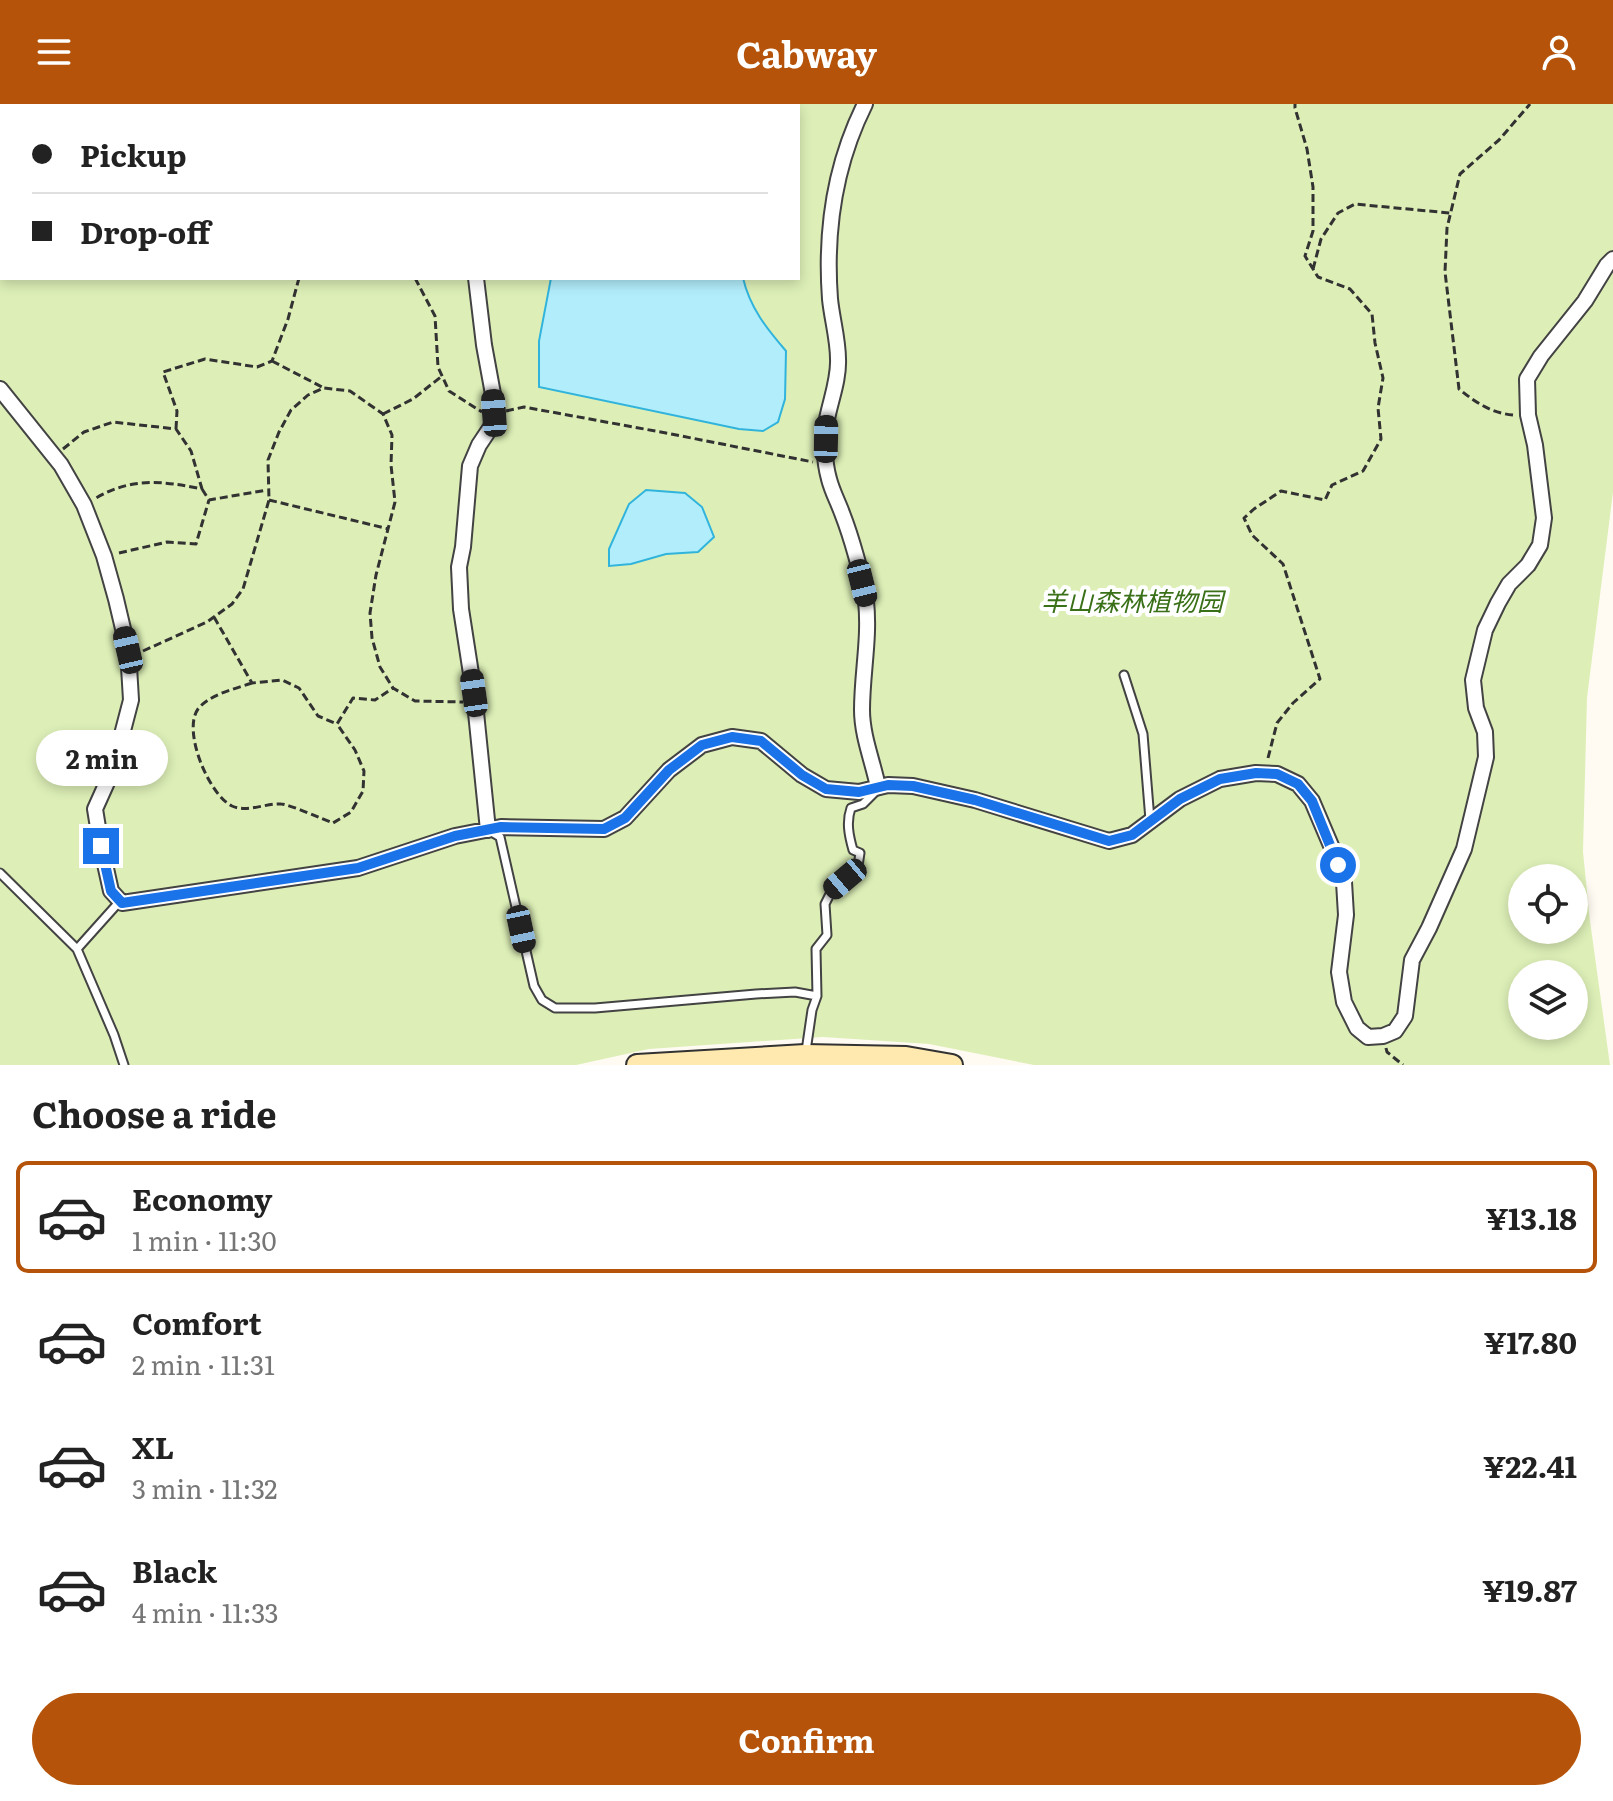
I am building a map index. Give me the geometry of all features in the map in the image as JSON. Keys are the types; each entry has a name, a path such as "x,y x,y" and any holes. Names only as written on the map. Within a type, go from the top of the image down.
{"street":[{"path":"865,104 853,127 839,174 830,222 830,302 839,361 826,421 826,462 829,481 843,515 866,599 867,645 862,712 864,735 878,787"},
{"path":"0,389 54,456 84,505 104,556 116,599 128,658 131,700 113,769 95,809 111,891 122,903 358,868 455,836 501,827 604,829 625,818 669,770 702,745 732,737 761,741 802,775 826,789 859,792 888,785 913,786 975,800 1109,841 1132,835 1180,799 1220,779 1277,774 1298,784 1312,801 1344,882 1346,915 1339,972 1344,1002 1357,1028 1368,1037 1383,1036 1395,1031 1405,1016 1412,960 1464,849 1486,757 1485,732 1476,708 1473,680 1485,630 1509,584 1528,565 1540,545 1544,518 1541,482 1528,415 1527,379 1613,259"},
{"path":"476,280 495,417 470,466 459,567 461,609 475,702 488,830"},
{"path":"637,1065 906,1057 952,1065"}],"lane":[{"path":"1124,675 1143,734 1150,822"},
{"path":"806,1060 812,1010 817,996 816,949 827,935 825,904 832,890 858,866 860,853 853,850 848,816 851,808 863,804 878,787"},
{"path":"488,830 500,837 534,986 542,1000 555,1008 595,1008 769,993 795,992 817,996"},
{"path":"0,873 77,949 124,1065"},
{"path":"77,949 120,901"}],"path":[{"path":"1263,773 1277,723 1293,703 1320,679 1283,564 1252,535 1244,518 1281,491 1325,500 1332,485 1363,471 1381,439 1378,408 1383,378 1372,314 1350,289 1318,277 1305,256 1313,231 1313,187 1295,104"},
{"path":"1528,415 1500,414 1475,402 1459,389 1445,272 1447,228 1460,174 1499,140 1530,104"},
{"path":"1313,269 1321,239 1338,213 1355,204 1450,213"},
{"path":"104,556 167,542 196,544 209,500 202,489 191,451 176,429 177,411 163,372 205,359 257,367 272,361 298,280"},
{"path":"416,280 435,316 438,367 449,391 495,417 524,407 806,462 826,462"},
{"path":"272,361 324,388 350,391 383,414 392,435 395,502 376,575 370,613 372,638 380,667 393,688 415,701 475,702"},
{"path":"383,414 413,399 442,376"},
{"path":"128,658 207,622 232,604 243,589 269,500 268,460 279,432 291,410 308,395 324,388"},
{"path":"54,456 84,432 113,422 176,429"},
{"path":"84,505 128,483 177,484 202,489"},
{"path":"209,500 268,490"},
{"path":"269,500 389,529"},
{"path":"214,617 252,683"},
{"path":"282,680 299,688 318,716 337,724 355,750 364,771 363,791 351,812 333,823 283,804 249,809 232,806 213,788 193,741 193,717 201,705 220,694 252,683 282,680"},
{"path":"337,724 353,698 375,700 393,688"},
{"path":"1383,1036 1387,1052 1403,1065"}],"green space":[{"name":"羊山森林植物园","path":"800,104 1613,104 1613,492 1587,698 1584,864 1508,864 1508,944 1588,944 1588,901 1610,1065 1034,1065 929,1044 823,1037 649,1049 576,1065 0,1065 0,280 800,280"}],"water":[{"path":"551,280 744,280 755,308 786,351 785,399 778,422 763,431 739,429 539,387 539,341"},
{"path":"646,490 685,493 702,507 714,537 698,552 666,554 631,564 609,566 609,549 629,504"}],"route":[{"path":"101,846 111,891 122,903 358,868 455,836 501,827 604,829 625,818 669,770 702,745 732,737 761,741 802,775 826,789 859,792 888,785 913,786 975,800 1109,841 1132,835 1180,799 1220,779 1256,773 1277,774 1298,784 1312,801 1338,865"}]}
